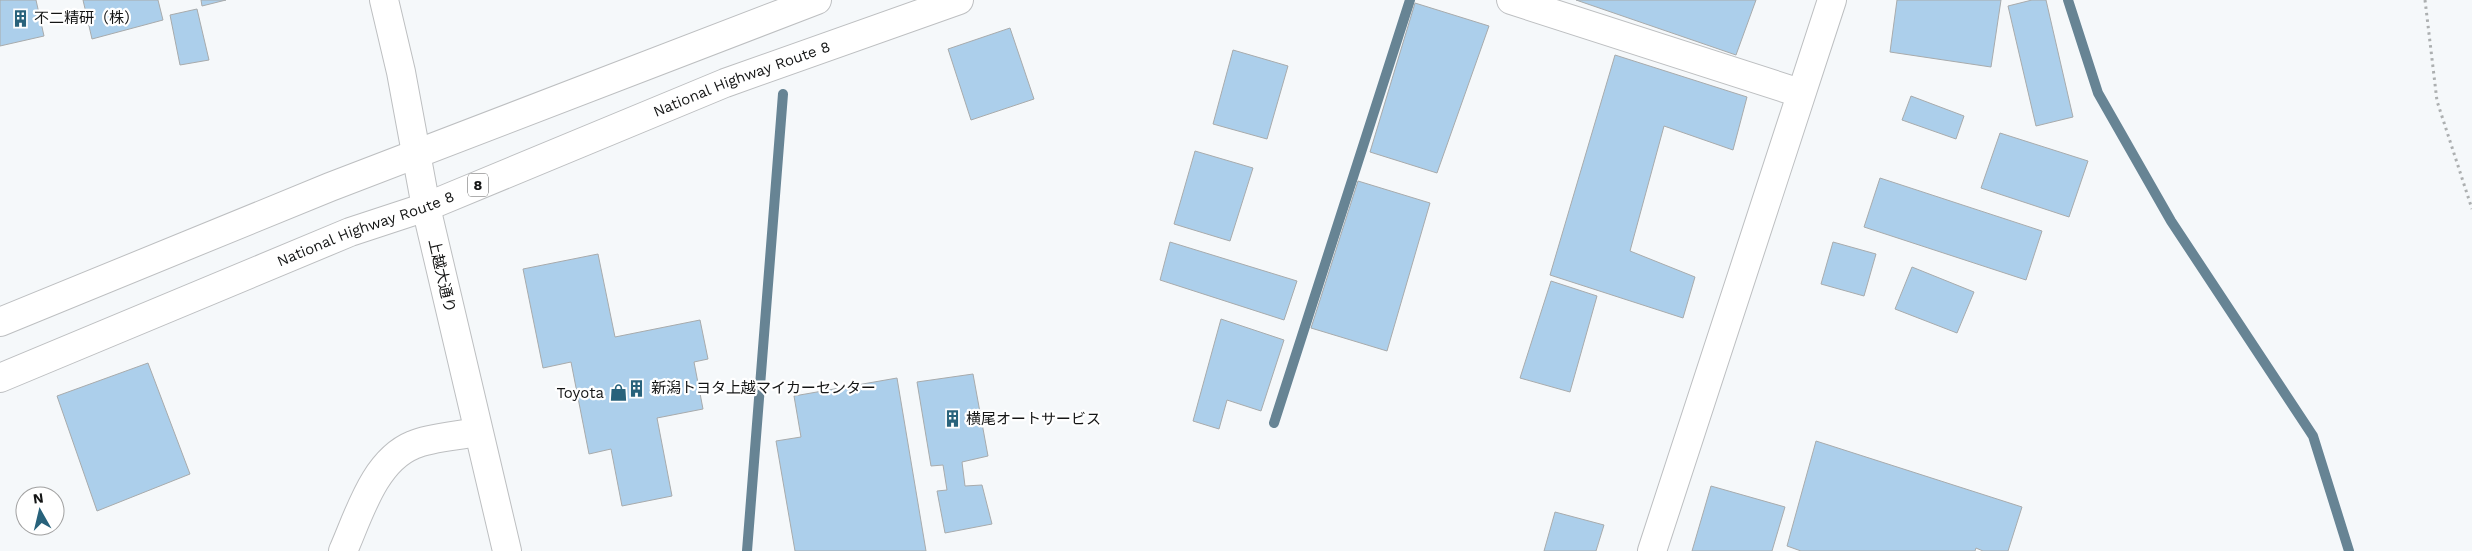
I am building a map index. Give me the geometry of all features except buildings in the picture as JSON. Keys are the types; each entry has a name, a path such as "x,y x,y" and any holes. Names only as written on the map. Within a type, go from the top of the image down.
{"main road":[{"name":"上越大通り","path":"384,0 418,155 426,207 477,432 507,551"},
{"path":"0,322 330,187 418,155 817,0"},
{"name":"National Highway Route 8","path":"0,378 350,232 426,207 725,84 959,0"},
{"path":"1511,0 1800,93"},
{"path":"1652,551 1800,93 1832,0"},
{"path":"343,551 369,494 388,462 413,445 477,432"}],"path":[{"path":"2424,0 2437,101 2472,209"}],"waterway":[{"path":"1274,423 1410,0"},
{"path":"2068,0 2098,93 2171,221 2313,436 2349,551"},
{"path":"747,551 783,94"}],"place":[{"name":"不二精研（株）","path":"20,18"},
{"name":"新潟トヨタ上越マイカーセンター","path":"637,388"},
{"name":"Toyota","path":"618,393"},
{"name":"横尾オートサービス","path":"952,419"}]}
